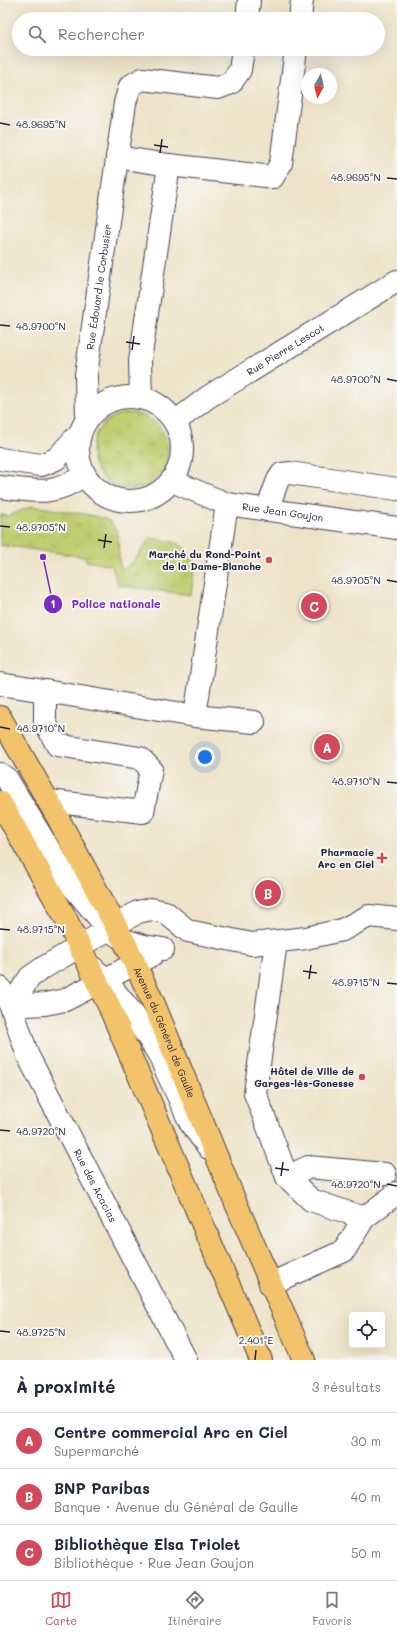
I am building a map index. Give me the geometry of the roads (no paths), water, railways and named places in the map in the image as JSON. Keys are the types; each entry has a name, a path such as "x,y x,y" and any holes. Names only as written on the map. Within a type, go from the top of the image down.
{"main road":[{"name":"Avenue du Général de Gaulle","path":"0,717 49,801 135,964 154,1004 270,1284 304,1360"},
{"path":"0,802 93,968 145,1086 261,1360"}],"street":[{"path":"247,12 249,0"},
{"path":"301,12 302,0"},
{"name":"Rue Édouard le Corbusier","path":"83,426 86,375 125,103 130,86 142,80 218,88 231,83 240,70 241,56"},
{"path":"117,157 169,165 274,177 281,163 295,56"},
{"path":"141,398 140,361 169,165"},
{"name":"Rue Pierre Lescot","path":"175,422 208,398 397,281"},
{"path":"0,459 41,465 56,459 83,426 103,403 123,396 141,398 162,407 175,422 182,442 182,449 181,462 172,481 156,494 137,501 116,500 97,491 84,475 77,456 83,426"},
{"path":"267,510 275,486 282,474 290,473 397,489"},
{"path":"0,487 36,491 55,491 71,485 84,475"},
{"name":"Rue Jean Goujon","path":"172,481 227,504 397,528"},
{"path":"195,716 227,504"},
{"path":"0,684 195,716 254,722"},
{"path":"45,691 45,722 57,745 140,758 151,769 143,812 49,801"},
{"path":"0,774 7,779 68,881 117,932 144,946 163,949"},
{"path":"5,997 45,1004 65,1000 93,968 117,932 138,912 151,909 165,912 188,931 252,944 306,938 342,930 369,916 397,919"},
{"path":"5,997 49,964 93,968 135,964 163,949 188,931"},
{"path":"276,942 255,1093 287,1176 312,1200 364,1218"},
{"path":"93,968 133,1014 158,1053 191,1124 219,1162"},
{"name":"Rue des Acacias","path":"5,997 28,1056 186,1360"},
{"path":"287,1176 308,1167 385,1174"},
{"path":"270,1284 344,1251 364,1218 397,1193"}],"place":[{"name":"Police nationale","path":"43,557"},
{"name":"Marché du Rond-Point de la Dame-Blanche","path":"269,560"},
{"name":"Bibliothèque Elsa Triolet","path":"314,606"},
{"name":"Centre commercial Arc en Ciel","path":"327,747"},
{"name":"Pharmacie Arc en Ciel","path":"382,858"},
{"name":"BNP Paribas","path":"268,893"},
{"name":"Hôtel de Ville de Garges-lès-Gonesse","path":"362,1077"}]}
